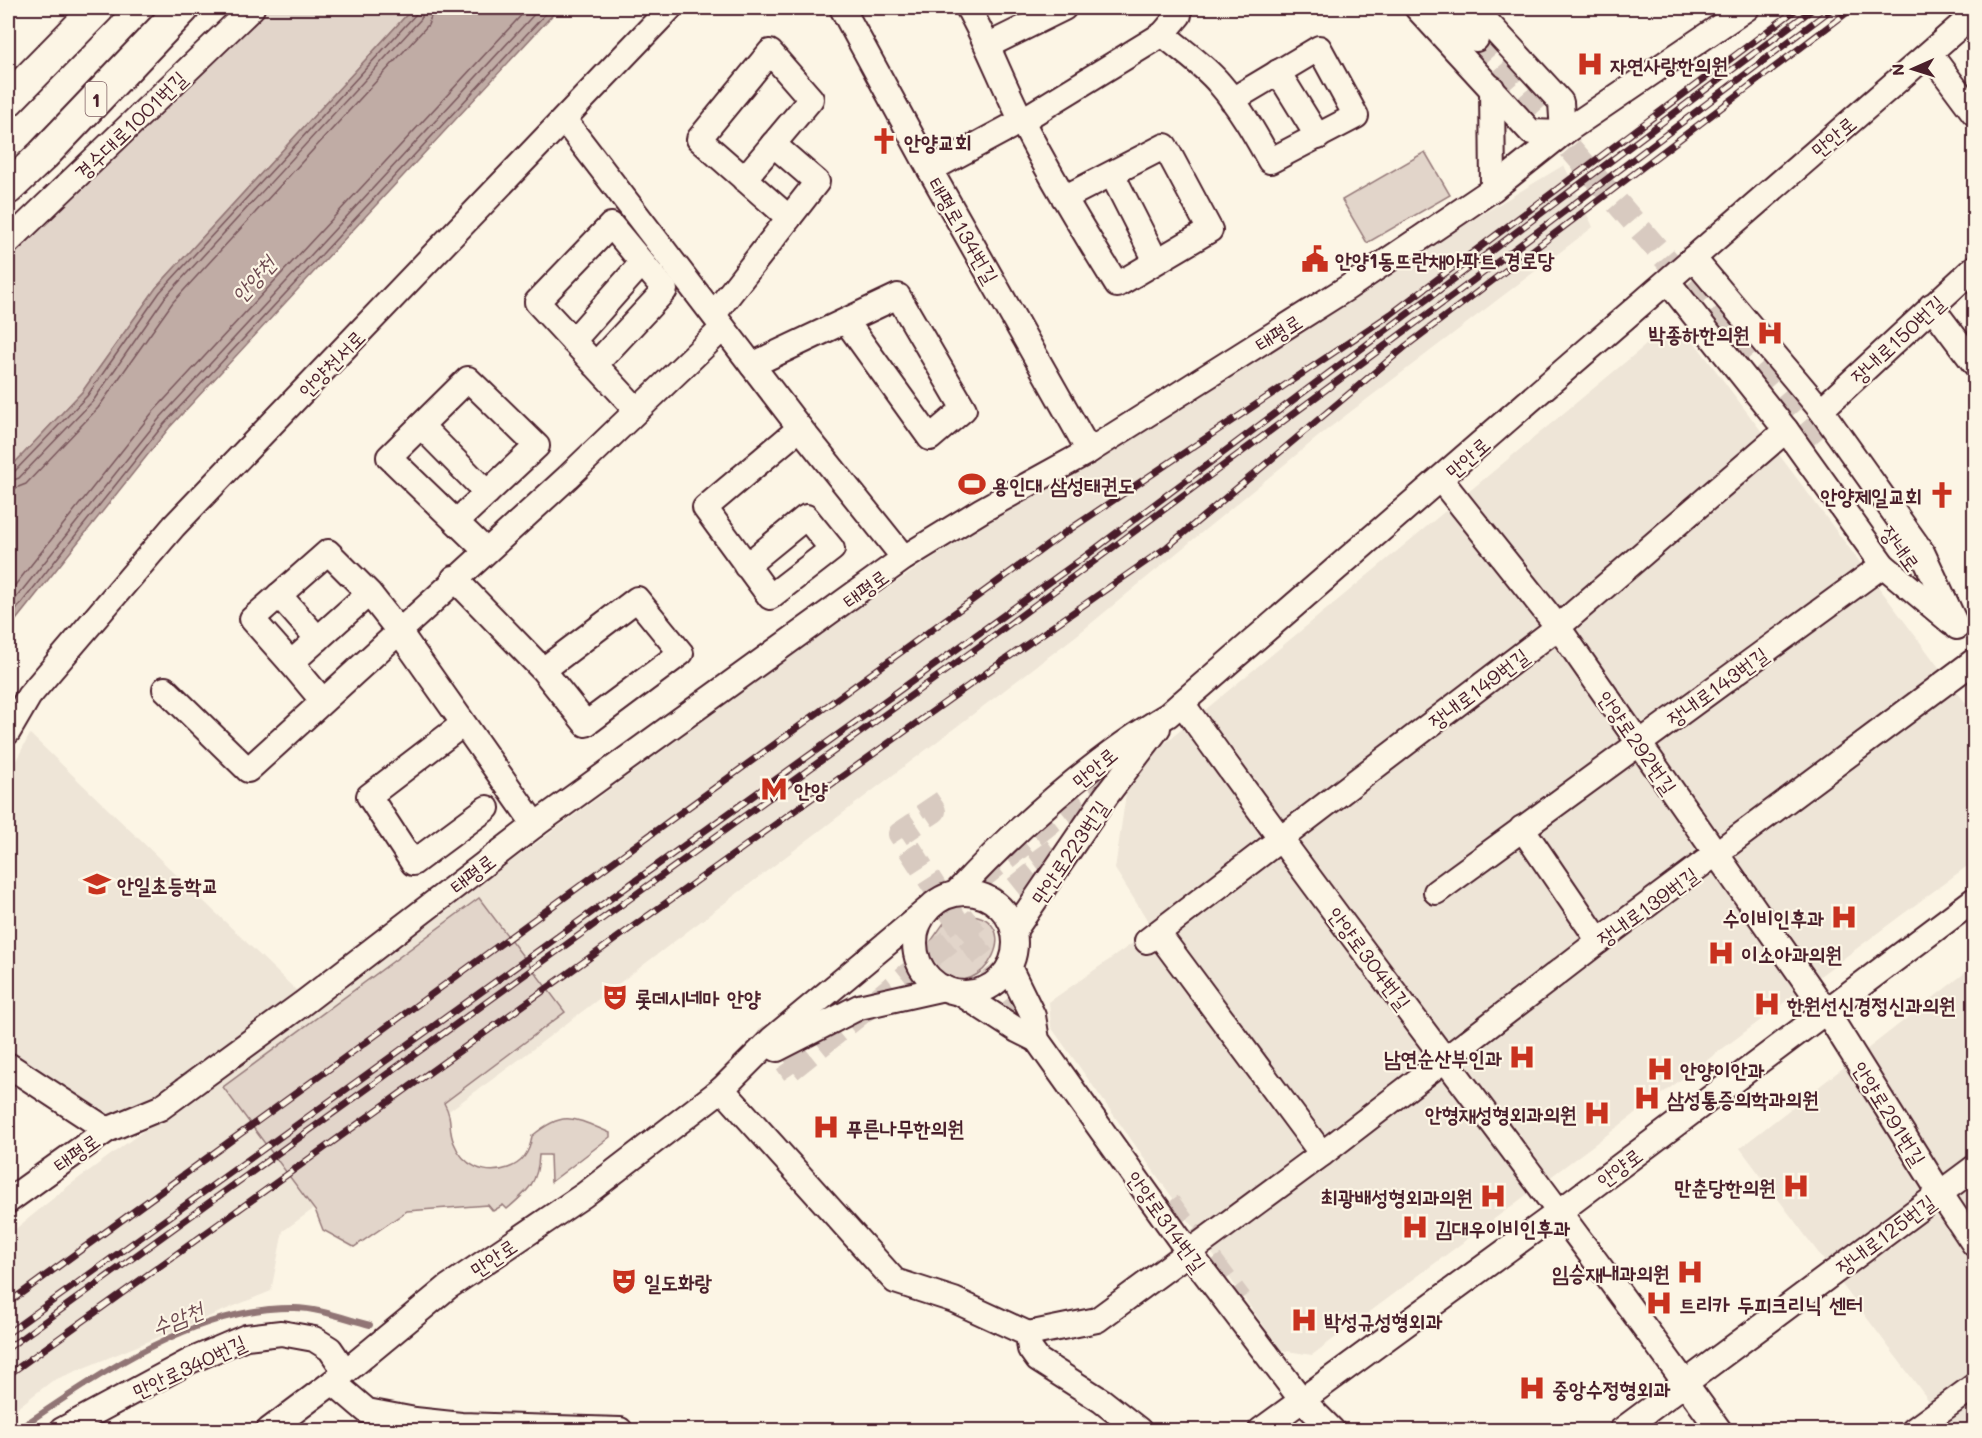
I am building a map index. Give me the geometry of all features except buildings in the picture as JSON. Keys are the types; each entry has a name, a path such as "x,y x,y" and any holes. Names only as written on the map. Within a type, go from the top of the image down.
{"main road":[{"path":"8,100 98,8"},
{"name":"1","path":"8,188 43,155 183,8"}],"street":[{"name":"경수대로1001번길","path":"8,242 252,8"},
{"name":"안양천서로","path":"8,732 29,696 174,526 565,121 670,8"},
{"name":"태평로134번길","path":"842,8 930,170 1089,451"},
{"path":"968,8 989,45 1021,121 1064,198 1116,285 1210,230 1165,146 1064,198"},
{"path":"989,45 1025,16 1064,8"},
{"path":"930,170 1021,121 1163,34 1179,15 1179,8"},
{"path":"1417,8 1531,132 1563,133 1561,102 1474,8"},
{"path":"1447,8 1476,39"},
{"name":"태평로","path":"8,1201 107,1130 160,1108 302,1004 535,825 904,558 982,510 1089,451 1347,288 1494,189 1563,133 1747,8"},
{"name":"만안로","path":"956,894 1027,824 1129,738 1175,709 1974,14"},
{"path":"1163,34 1218,81 1232,100 1247,120 1270,161 1356,116 1319,48 1232,100"},
{"path":"744,178 811,99 770,51 699,139 789,218"},
{"path":"1930,54 1974,113"},
{"path":"1278,72 1318,137"},
{"path":"1492,88 1494,189"},
{"path":"565,121 800,428 904,558"},
{"path":"165,689 248,770 637,411 718,321 789,218 817,182 773,144"},
{"path":"1112,174 1156,261"},
{"path":"595,365 665,290 611,225 537,302 637,411"},
{"path":"1693,258 1821,410 1922,552 1957,627"},
{"path":"573,341 642,263"},
{"name":"장내로150번길","path":"1821,410 1974,267"},
{"path":"1668,282 1786,430 1883,565 1957,627"},
{"path":"752,365 898,296 964,409 930,438 846,321"},
{"path":"1931,306 1974,363"},
{"path":"456,522 537,446 468,379 389,457 456,522 485,550"},
{"path":"420,426 487,493"},
{"path":"746,566 705,508 800,428"},
{"name":"장내로149번길","path":"1322,1154 1153,937 1558,627 1786,430"},
{"name":"장내로","path":"1828,447 1974,649"},
{"name":"안양로292번길","path":"1441,480 1558,627 1826,1011"},
{"path":"322,700 252,619 328,552 369,593 398,630 535,825"},
{"name":"장내로143번길","path":"1436,892 1883,565"},
{"path":"454,578 543,670 586,724 681,653 637,599 543,670"},
{"path":"291,663 369,593"},
{"path":"279,595 318,639"},
{"name":"장내로139번길","path":"1028,1334 1097,1320 1322,1154 1599,941 1974,661"},
{"name":"안양로304번길","path":"1175,709 1280,840 1447,1059 1719,1431"},
{"name":"만안로223번길","path":"1014,931 1112,788 1175,709"},
{"path":"463,724 369,796 413,863 488,808"},
{"path":"1522,828 1599,941"},
{"path":"1036,1040 1017,1030 952,991 929,978 924,970 915,944 918,926 927,910 945,897 956,894 975,894 993,901 1006,914 1014,931 1014,950 1009,967 996,982 979,991 952,991 859,1007 807,1032 729,1081 895,1281 954,1300 1028,1334 1030,1349 1038,1360 1102,1401 1139,1431"},
{"name":"안양로","path":"1262,1431 1301,1399 1559,1212 1974,900"},
{"name":"만안로","path":"269,1431 448,1287 584,1195 729,1081 927,910"},
{"path":"1009,967 1033,1016 1036,1040"},
{"name":"안양로291번길","path":"1826,1011 1974,1244"},
{"name":"안양로314번길","path":"1036,1040 1188,1251 1301,1399 1332,1431"},
{"path":"8,1065 107,1130"},
{"name":"장내로125번길","path":"1622,1431 1974,1168"},
{"name":"만안로340번길","path":"62,1431 190,1362 246,1337 281,1333 314,1339 330,1349 339,1376 367,1411 460,1428 620,1431"},
{"path":"1914,1431 1974,1386"}],"shaded area":[{"path":"260,8 413,8 156,288 82,392 8,470 8,255"},
{"path":"1425,152 1450,195 1367,243 1342,200"},
{"path":"1564,165 1593,227 1324,432 1077,635 508,1068 283,1231 271,1291 52,1381 8,1415 8,1235 71,1184 856,609 1132,425"},
{"path":"1686,331 1974,714 1974,861 1312,1355 1281,1350 1051,1027 1049,1002 1153,929 1115,869 1129,773 1658,335"},
{"name":"안일초등학교","path":"30,734 299,993 146,1107 114,1123 8,1051 8,776"},
{"path":"479,898 565,1012 444,1103 449,1115 452,1137 458,1151 469,1163 491,1171 508,1168 518,1163 530,1147 532,1136 553,1122 562,1119 588,1123 610,1133 610,1137 551,1182 550,1155 539,1155 534,1180 521,1197 507,1209 503,1205 493,1211 488,1205 407,1211 354,1247 323,1230 316,1212 223,1087"},
{"path":"962,914 983,918 994,928 997,941 993,956 984,969 971,978 955,980 939,973 933,967 928,948 946,920"},
{"path":"1974,966 1974,1430 1889,1430 1929,1401 1740,1148"}],"water":[{"name":"안양천","path":"413,8 559,8 169,428 8,630 8,470 82,392 156,288"}],"waterway":[{"name":"수암천","path":"17,1430 79,1388 148,1348 220,1319 257,1310 303,1308 370,1325"}],"tunnel":[{"path":"1476,39 1828,447"},
{"path":"978,880 1112,773"},
{"path":"926,799 934,811 900,834 963,931 1024,1012"},
{"path":"791,1069 1048,862 1032,840"},
{"path":"773,1034 769,1037 794,1073"},
{"path":"1168,1203 1240,1300"}],"railway":[{"path":"8,1303 1063,534 1391,314 1798,8"},
{"path":"8,1333 1083,558 1814,8"},
{"path":"8,1348 981,645 1471,282 1833,8"},
{"path":"8,1375 996,666 1167,547 1406,346 1853,8"}],"place":[{"name":"자연사랑한의원","path":"1590,64"},
{"name":"안양교회","path":"884,141"},
{"name":"안양1동뜨란채아파트 경로당","path":"1315,259"},
{"name":"박종하한의원","path":"1770,333"},
{"name":"용인대 삼성태권도","path":"972,484"},
{"name":"안양제일교회","path":"1942,495"},
{"name":"안양","path":"774,789"},
{"name":"안일초등학교","path":"97,884"},
{"name":"수이비인후과","path":"1844,917"},
{"name":"이소아과의원","path":"1721,953"},
{"name":"롯데시네마 안양","path":"615,997"},
{"name":"한원선신경정신과의원","path":"1767,1004"},
{"name":"남연순산부인과","path":"1522,1057"},
{"name":"안양이안과","path":"1660,1069"},
{"name":"삼성통증의학과의원","path":"1647,1098"},
{"name":"안형재성형외과의원","path":"1597,1113"},
{"name":"푸른나무한의원","path":"826,1127"},
{"name":"만춘당한의원","path":"1796,1186"},
{"name":"최광배성형외과의원","path":"1493,1196"},
{"name":"김대우이비인후과","path":"1415,1227"},
{"name":"임승재내과의원","path":"1690,1272"},
{"name":"일도화랑","path":"624,1281"},
{"name":"트리카 두피크리닉 센터","path":"1659,1303"},
{"name":"박성규성형외과","path":"1304,1320"},
{"name":"중앙수정형외과","path":"1532,1388"}]}
